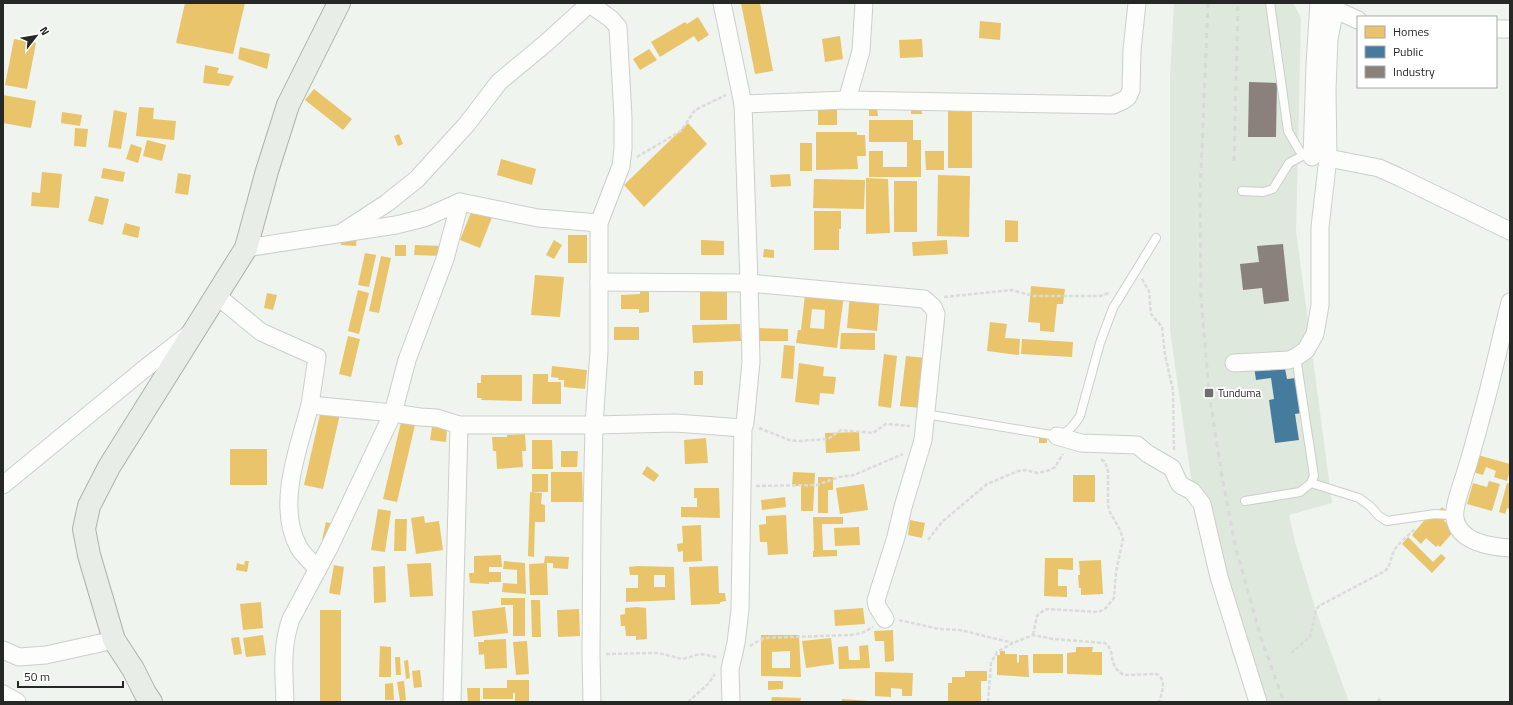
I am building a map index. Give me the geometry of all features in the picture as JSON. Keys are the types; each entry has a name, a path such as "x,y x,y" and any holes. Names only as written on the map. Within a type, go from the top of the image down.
{"main road":[{"path":"151,702 133,669 114,640 89,555 84,529 89,506 109,467 246,248 267,172 288,106 340,3"}],"street":[{"path":"338,234 387,203 417,179 467,124 500,82 590,3 617,24 619,29 623,149 621,166 599,223 599,351 594,425 591,655 592,702"},
{"path":"722,3 742,96 750,283 751,362 744,425 740,610 734,654 730,669 731,702"},
{"path":"847,100 861,51 864,3"},
{"path":"742,96 847,100 1113,105 1128,97 1131,90 1132,50 1137,3"},
{"path":"1234,363 1289,360 1296,358 1306,350 1314,334 1320,305 1320,227 1314,157 1319,3"},
{"path":"1314,157 1327,89 1329,39 1336,6 1357,19"},
{"path":"1497,29 1510,29"},
{"path":"1314,157 1379,168 1510,230"},
{"path":"246,248 396,225 424,218 460,202 538,218 599,223"},
{"path":"285,702 284,643 291,619 342,523 393,413 407,360 445,259 460,202"},
{"path":"599,282 750,283 924,299 933,307 936,314 924,428 896,537 876,600 877,606 885,619"},
{"path":"216,295 261,332 317,357 310,405 294,466 288,504 289,522 298,546 318,569"},
{"path":"1510,302 1482,418 1458,497 1455,518 1466,536 1476,541 1497,547 1510,548"},
{"path":"3,485 143,370 194,331"},
{"path":"310,405 437,418 459,425 594,425 675,423 744,425"},
{"path":"452,702 459,425"},
{"path":"1064,439 1090,444 1137,445 1148,454 1169,466 1174,471 1181,485 1192,491 1198,497 1202,504 1219,577 1258,702"},
{"path":"3,650 19,657 46,655 114,640"},
{"path":"3,694 17,702"}],"lane":[{"path":"1270,3 1288,131 1293,142 1314,157"},
{"path":"1242,192 1263,192 1273,189 1289,163 1314,157"},
{"path":"924,428 1064,439 1080,416 1100,343 1113,308 1156,238"},
{"path":"1245,501 1300,492 1311,483 1314,476 1296,358"},
{"path":"1311,483 1359,498 1370,506 1379,516 1387,521 1442,514 1455,518"}],"path":[{"path":"621,166 681,131 695,110 742,96"},
{"path":"1136,271 1149,291 1151,314 1162,327 1165,355 1173,390 1174,458"},
{"path":"924,299 1012,290 1034,296 1100,296 1124,289"},
{"path":"744,425 789,440 798,441 828,438 841,430 873,433 888,424 924,428"},
{"path":"742,486 820,484 839,477 854,476 899,456 924,428"},
{"path":"928,540 942,522 982,487 1018,471 1025,470 1038,473 1050,470 1057,464 1064,439"},
{"path":"1033,635 1037,616 1044,610 1099,612 1106,608 1114,598 1116,572 1123,539 1120,530 1112,518 1108,505 1107,466 1101,459 1095,456"},
{"path":"1291,653 1310,637 1316,610 1319,606 1385,572 1391,564 1392,557 1398,547 1429,515"},
{"path":"688,702 709,683 720,667 734,654 764,638 851,635 862,633 885,619 890,618 939,629 960,630 1012,643"},
{"path":"988,702 991,663 998,652 1012,643 1033,635 1054,639 1104,643 1109,648 1112,662 1119,672 1124,675 1157,674 1160,677 1164,683 1159,702"},
{"path":"591,655 658,653 683,659 700,654 734,654"},
{"path":"1378,702 1380,698"}],"shaded area":[{"path":"1174,3 1293,3 1301,18 1296,231 1332,503 1289,515 1295,542 1316,611 1349,702 1253,702 1232,653 1195,506 1170,330 1170,77"}],"building: Homes":[{"path":"185,3 245,3 233,54 176,43"},
{"path":"741,3 760,3 773,71 755,74"},
{"path":"698,17 709,35 698,42 694,36 660,57 651,42 685,22 687,24"},
{"path":"980,21 1001,23 1000,40 979,38"},
{"path":"840,36 843,59 825,62 822,39"},
{"path":"14,39 36,43 27,89 5,85"},
{"path":"922,39 923,57 900,58 899,40"},
{"path":"240,47 270,54 267,69 238,59"},
{"path":"649,49 657,60 640,70 633,59"},
{"path":"205,65 219,68 217,73 234,76 229,86 203,83"},
{"path":"314,89 352,119 343,130 305,100"},
{"path":"3,95 36,101 31,128 3,123"},
{"path":"869,96 877,108 878,116 869,116"},
{"path":"948,98 972,98 972,168 948,168"},
{"path":"818,99 837,99 837,125 818,125"},
{"path":"921,106 922,114 911,114 911,107"},
{"path":"139,107 154,108 153,119 176,121 174,140 136,136"},
{"path":"114,110 127,113 121,149 108,147"},
{"path":"62,112 82,115 80,126 61,123"},
{"path":"869,120 913,120 913,140 921,140 921,177 869,177 869,151 883,151 883,167 907,167 907,142 869,142"},
{"path":"688,123 707,144 644,207 624,185"},
{"path":"75,128 88,129 86,147 74,146"},
{"path":"816,132 857,132 857,135 865,135 866,156 857,156 858,169 816,170"},
{"path":"399,134 403,144 398,146 394,136"},
{"path":"147,140 166,145 162,161 143,156"},
{"path":"800,143 812,143 812,171 800,171"},
{"path":"131,144 142,148 138,163 126,159"},
{"path":"925,151 944,151 944,170 926,170"},
{"path":"501,159 536,169 532,185 497,175"},
{"path":"103,168 125,172 123,182 101,178"},
{"path":"42,172 62,174 59,208 31,206 32,192 40,193"},
{"path":"178,173 191,175 188,195 175,193"},
{"path":"790,174 791,186 771,187 770,175"},
{"path":"938,175 970,176 969,237 937,236"},
{"path":"866,178 888,179 890,233 866,234"},
{"path":"814,179 865,180 864,209 813,208"},
{"path":"894,181 917,181 917,232 894,232"},
{"path":"95,196 109,199 103,225 88,221"},
{"path":"473,207 493,215 480,248 460,240"},
{"path":"814,211 841,211 839,250 814,250"},
{"path":"1005,220 1018,221 1018,242 1005,242"},
{"path":"125,223 140,227 138,238 122,234"},
{"path":"342,234 357,236 356,246 341,245"},
{"path":"568,235 587,235 587,263 568,263"},
{"path":"554,240 562,245 554,259 546,255"},
{"path":"701,240 724,241 724,255 701,255"},
{"path":"947,240 948,254 913,256 912,242"},
{"path":"395,245 406,245 406,256 395,256"},
{"path":"415,245 444,246 443,256 414,255"},
{"path":"764,249 774,250 774,258 763,257"},
{"path":"365,253 376,255 369,287 358,285"},
{"path":"381,256 391,258 379,313 369,311"},
{"path":"535,275 564,277 560,317 531,315"},
{"path":"640,285 649,285 649,312 639,313 639,309 621,309 621,295 640,294"},
{"path":"700,286 727,286 727,320 700,320"},
{"path":"1031,286 1065,289 1063,304 1057,304 1054,332 1040,331 1040,323 1028,322"},
{"path":"358,290 369,293 359,334 348,331"},
{"path":"267,293 277,295 273,310 264,308"},
{"path":"850,293 880,296 877,331 847,328"},
{"path":"805,294 844,295 837,348 796,343 798,330 801,330","holes":["812,309 825,310 824,329 810,328"]},
{"path":"990,322 1007,324 1005,338 1020,339 1019,355 987,351"},
{"path":"740,324 741,341 693,343 692,325"},
{"path":"614,327 639,327 639,340 614,340"},
{"path":"757,328 788,329 788,341 757,341"},
{"path":"841,333 875,333 875,350 840,349"},
{"path":"348,336 360,339 351,377 339,374"},
{"path":"1022,339 1073,342 1072,357 1021,354"},
{"path":"784,345 795,346 793,379 781,378"},
{"path":"884,354 897,356 891,408 878,406"},
{"path":"906,356 926,358 921,408 900,406"},
{"path":"799,363 824,367 823,376 836,377 834,394 820,393 819,405 795,402"},
{"path":"552,366 587,370 585,389 564,387 564,380 558,380 559,378 551,377"},
{"path":"694,371 703,371 703,385 694,385"},
{"path":"533,374 548,374 548,382 561,382 561,404 532,404"},
{"path":"481,375 522,375 522,401 481,400 482,398 477,398 477,383 481,383"},
{"path":"321,410 340,414 323,489 304,485"},
{"path":"401,422 415,425 397,502 383,499"},
{"path":"432,427 447,429 446,442 430,440"},
{"path":"859,432 860,451 826,453 825,433"},
{"path":"525,434 526,451 522,451 523,467 497,469 496,451 493,451 492,437 507,437 507,435"},
{"path":"1039,435 1047,435 1047,443 1039,443"},
{"path":"706,438 708,463 685,464 684,440"},
{"path":"532,440 552,440 553,469 532,469"},
{"path":"230,449 267,449 267,485 230,485"},
{"path":"561,451 578,451 577,467 561,467"},
{"path":"1478,455 1510,464 1507,481 1494,477 1496,471 1486,467 1483,475 1473,472"},
{"path":"647,466 659,475 654,482 642,474"},
{"path":"551,472 582,472 583,502 551,502"},
{"path":"793,472 815,473 813,511 801,511 801,486 792,486"},
{"path":"532,474 548,474 548,492 532,492"},
{"path":"1073,475 1095,475 1095,502 1073,502"},
{"path":"818,477 833,477 833,490 828,490 828,513 818,513"},
{"path":"1489,481 1500,484 1492,511 1467,504 1473,483 1487,487"},
{"path":"1507,483 1510,484 1510,509 1507,508 1505,514 1499,512"},
{"path":"864,484 868,510 840,514 836,488"},
{"path":"694,488 719,488 720,518 681,517 681,507 697,507 697,498 694,498"},
{"path":"530,492 542,493 541,504 545,505 545,522 535,522 534,557 528,556"},
{"path":"785,497 786,507 762,510 761,500"},
{"path":"1442,507 1450,514 1444,521 1455,530 1440,547 1438,545 1436,547 1426,538 1421,544 1412,535 1433,510 1437,513"},
{"path":"378,509 391,511 385,552 371,550"},
{"path":"786,515 788,554 768,555 767,542 760,542 759,525 766,524 766,516"},
{"path":"424,516 425,523 439,521 443,550 416,554 411,518"},
{"path":"813,517 843,517 843,524 822,524 823,550 837,550 837,556 813,557"},
{"path":"395,519 407,519 406,551 394,551"},
{"path":"910,520 925,523 922,538 908,535"},
{"path":"326,522 332,524 328,542 322,540"},
{"path":"701,525 702,561 683,562 683,551 678,552 677,544 683,543 682,526"},
{"path":"859,527 860,545 835,546 834,528"},
{"path":"1408,537 1433,562 1441,554 1446,558 1432,573 1402,544"},
{"path":"501,555 502,567 489,567 489,572 501,572 501,582 489,582 489,584 470,583 469,573 474,573 474,556"},
{"path":"545,556 569,557 568,569 553,568 553,563 544,563"},
{"path":"1045,558 1073,558 1073,570 1058,569 1058,586 1067,586 1067,597 1044,596"},
{"path":"1101,560 1103,594 1081,595 1078,575 1080,575 1079,561"},
{"path":"245,561 249,561 247,572 236,570 237,563 244,565"},
{"path":"504,561 525,563 526,594 502,592 503,583 517,584 517,570 503,569"},
{"path":"431,563 433,596 410,597 407,564"},
{"path":"547,563 548,595 530,595 529,564"},
{"path":"334,565 344,567 340,595 329,593"},
{"path":"385,566 386,602 374,603 373,567"},
{"path":"718,566 719,593 725,593 726,601 720,602 720,604 691,605 689,567"},
{"path":"629,567 674,567 675,600 626,602 626,588 638,588 638,575 630,575","holes":["654,575 665,575 665,587 654,587"]},
{"path":"501,598 525,598 525,636 513,636 513,605 501,605"},
{"path":"531,600 540,600 541,637 532,637"},
{"path":"261,602 263,628 243,630 240,604"},
{"path":"505,607 508,633 474,637 472,611"},
{"path":"625,608 646,608 647,639 636,640 636,636 626,636 625,626 621,626 620,615 625,614"},
{"path":"863,608 865,624 835,626 834,610"},
{"path":"579,609 580,636 558,637 557,610"},
{"path":"320,610 341,610 341,702 320,702"},
{"path":"893,630 894,661 885,662 884,641 875,641 874,631"},
{"path":"263,635 266,655 246,657 243,638"},
{"path":"761,635 799,635 801,677 761,676","holes":["790,651 790,668 772,668 772,652"]},
{"path":"239,637 242,654 234,655 231,638"},
{"path":"831,638 834,664 806,668 802,641"},
{"path":"506,639 507,668 485,669 484,654 479,655 478,642 484,642 484,640"},
{"path":"527,641 529,674 516,675 513,642"},
{"path":"868,645 870,668 839,669 838,647 848,646 849,660 860,660 859,646"},
{"path":"380,646 391,647 391,677 379,677"},
{"path":"1076,647 1093,647 1092,652 1102,652 1102,675 1067,674 1067,653 1076,652"},
{"path":"1000,651 1005,651 1005,654 1017,654 1017,663 1019,662 1019,655 1028,655 1029,677 997,675 997,655 1000,655"},
{"path":"1033,654 1063,654 1063,673 1033,673"},
{"path":"395,657 400,657 401,675 396,675"},
{"path":"408,660 410,678 406,679 404,661"},
{"path":"420,670 422,687 414,688 412,671"},
{"path":"965,671 987,671 987,681 981,681 981,702 948,702 948,683 952,683 952,677 965,677"},
{"path":"875,672 913,673 912,696 902,696 902,689 891,688 891,697 875,696"},
{"path":"507,680 529,680 529,702 515,702 515,693 513,693 513,699 483,699 483,688 507,688"},
{"path":"404,681 406,700 400,701 397,682"},
{"path":"768,681 783,681 783,689 768,690"},
{"path":"393,683 394,700 385,700 385,684"},
{"path":"467,688 480,688 480,702 468,702"},
{"path":"772,697 801,698 800,702 771,702"},
{"path":"842,699 869,701 869,702 842,702"}],"building: Public":[{"path":"1284,363 1287,379 1296,378 1301,413 1295,414 1299,440 1275,443 1269,400 1274,399 1271,378 1256,380 1254,367"}],"building: Industry":[{"path":"1249,82 1277,83 1276,137 1248,137"},
{"path":"1283,244 1289,301 1264,304 1262,288 1243,290 1240,264 1259,262 1257,246"}],"railway":[{"path":"1208,3 1200,197 1201,296 1209,393 1235,545 1261,638 1284,702"},
{"path":"1234,161 1238,3"}],"place":[{"name":"Tunduma","path":"1209,393"}]}
